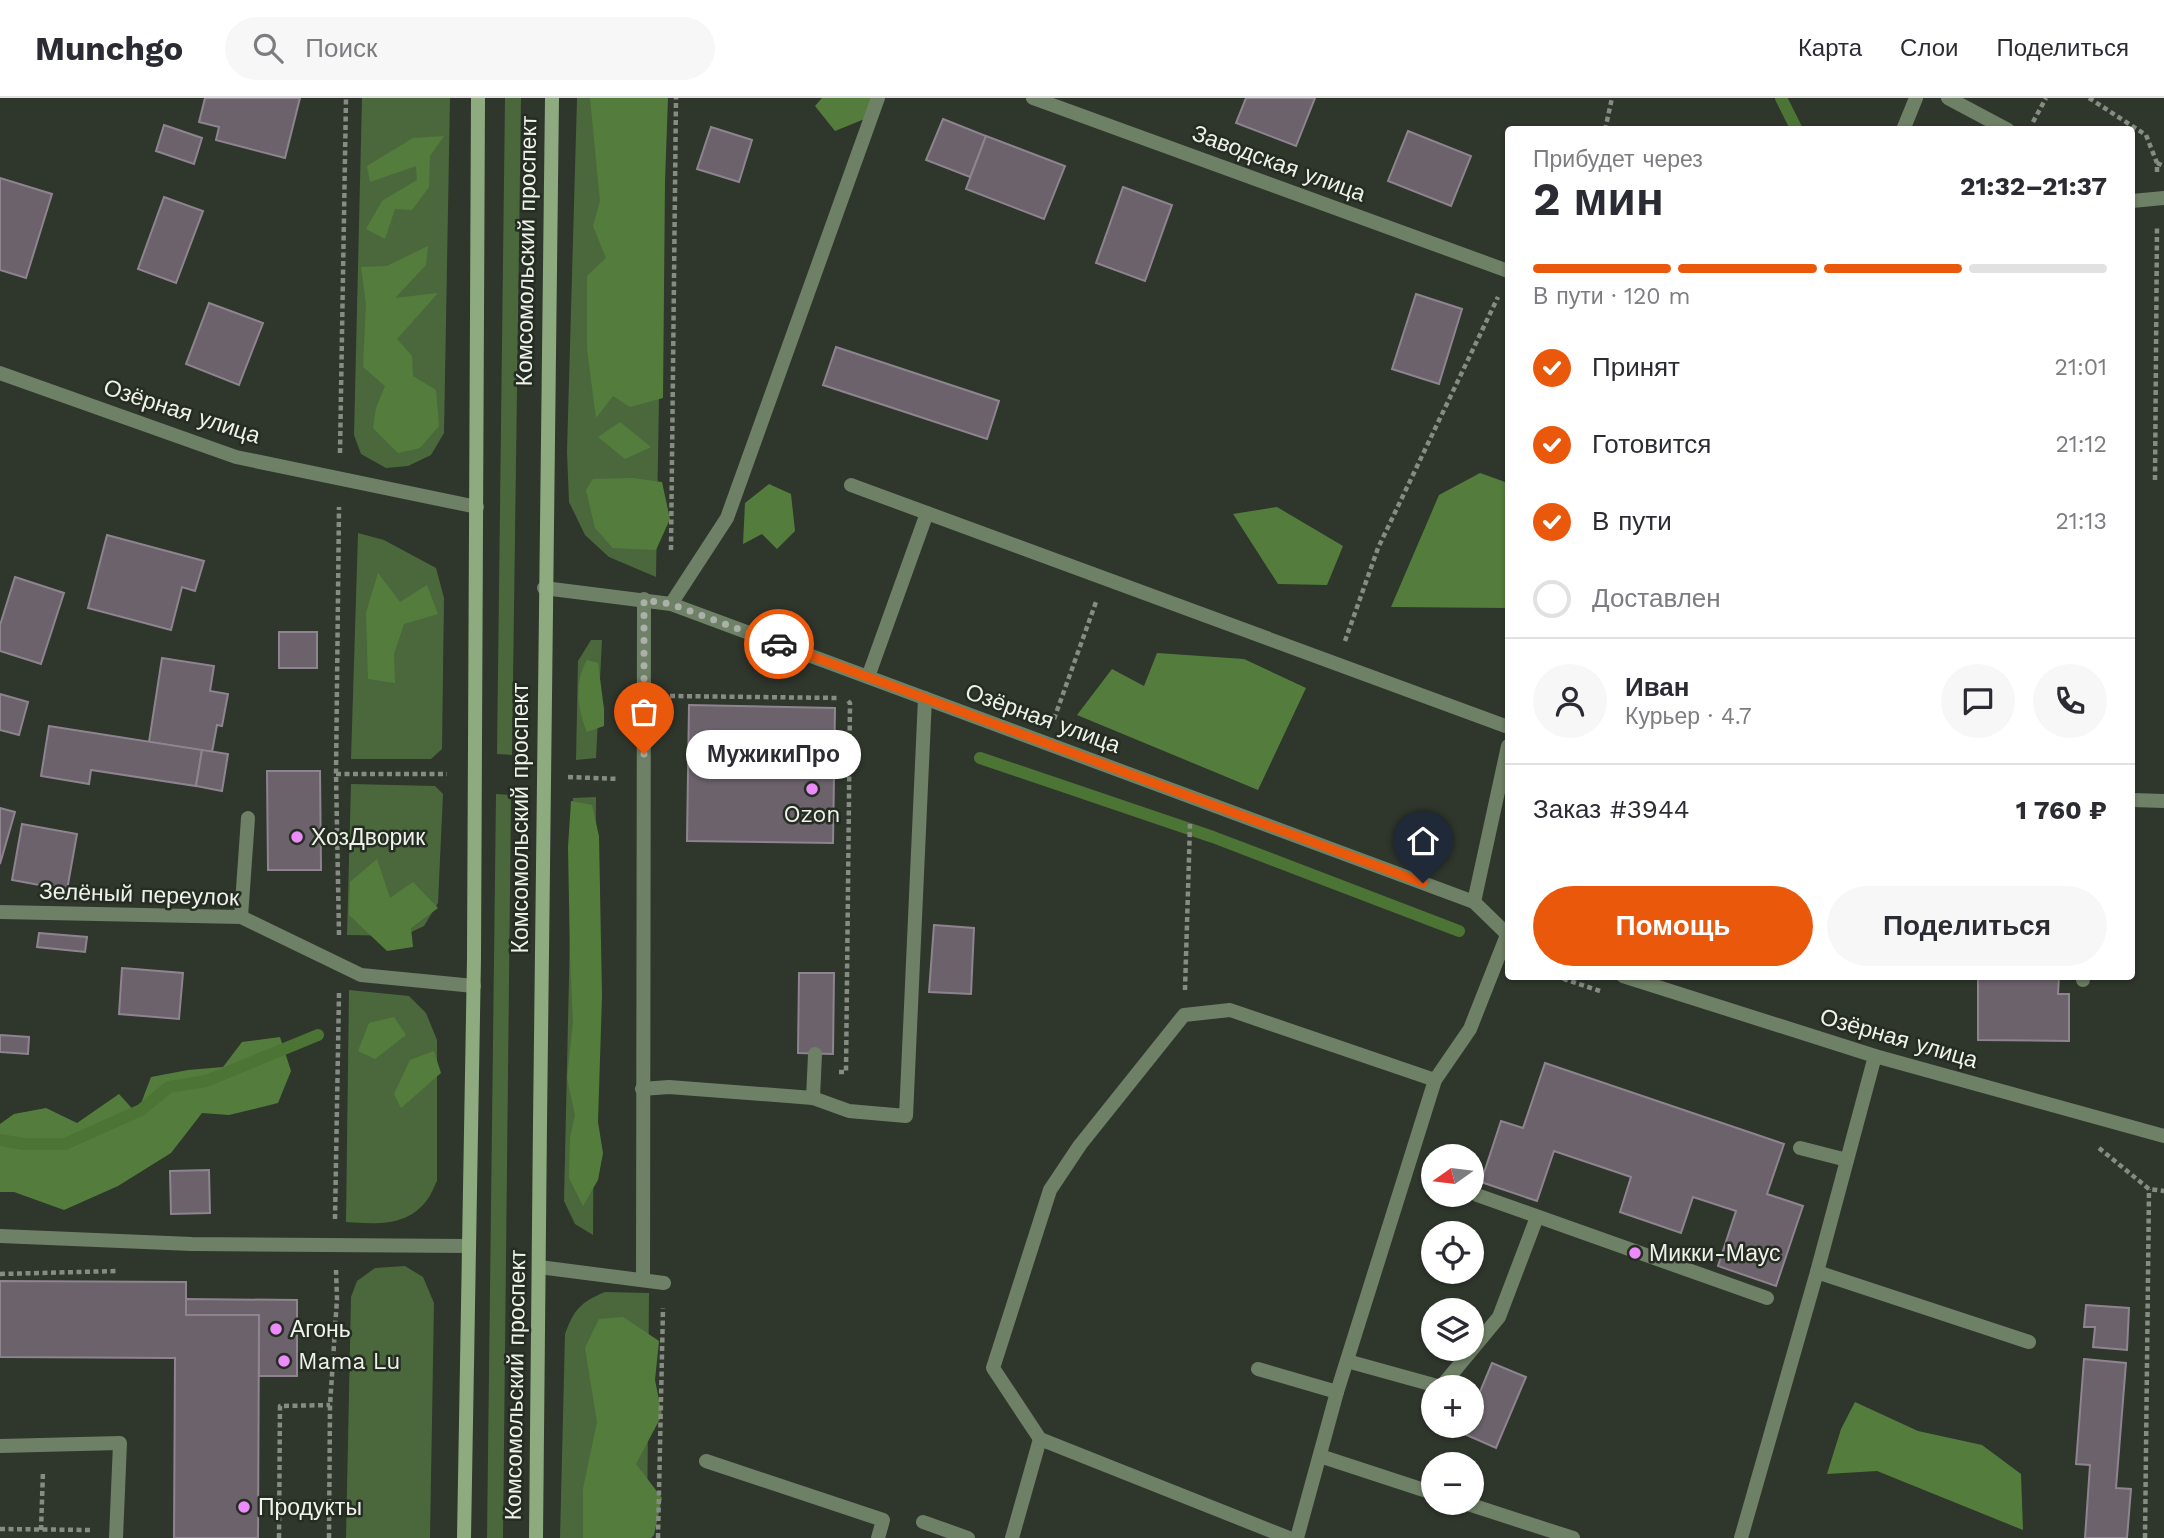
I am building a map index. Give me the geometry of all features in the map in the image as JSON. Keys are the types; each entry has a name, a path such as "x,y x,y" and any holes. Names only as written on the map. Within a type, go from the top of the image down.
{"main road":[{"name":"Комсомольский проспект","path":"464,1538 474,986 478,98"},
{"name":"Комсомольский проспект","path":"536,1538 544,588 552,98"}],"street":[{"path":"671,604 727,517 878,98"},
{"name":"Заводская улица","path":"1033,98 1505,270"},
{"path":"1905,126 1916,98"},
{"path":"1948,98 2000,126"},
{"path":"2135,201 2161,198"},
{"name":"Озёрная улица","path":"0,373 236,457 477,508"},
{"path":"851,485 1505,726"},
{"path":"868,677 927,513"},
{"name":"Озёрная улица","path":"544,588 671,604 1474,902 1505,932"},
{"path":"643,1280 644,600"},
{"path":"642,1088 669,1087 813,1098 849,1111 906,1116 925,698"},
{"path":"1474,902 1505,760"},
{"path":"2135,800 2164,801"},
{"path":"241,917 248,818"},
{"name":"Зелёный переулок","path":"0,912 241,917 361,975 474,986"},
{"path":"1297,1538 1337,1392 1435,1080 1470,1029 1505,942"},
{"name":"Озёрная улица","path":"1636,980 1875,1056 2164,1136"},
{"path":"1289,1538 1040,1439 993,1368 1050,1190 1080,1145 1184,1015 1230,1010 1435,1080"},
{"path":"813,1098 816,1054"},
{"path":"1741,1538 1875,1056"},
{"path":"1800,1148 1847,1160"},
{"path":"1484,1198 1767,1298"},
{"path":"1347,1361 1441,1387 1499,1317 1537,1217"},
{"path":"0,1236 192,1244 469,1246"},
{"path":"539,1267 664,1283"},
{"path":"1817,1272 2029,1342"},
{"path":"1258,1369 1337,1392"},
{"path":"1012,1538 1040,1439"},
{"path":"0,1446 120,1443 116,1534"},
{"path":"1320,1456 1421,1489"},
{"path":"706,1461 883,1520 878,1538"},
{"path":"1484,1509 1573,1538"},
{"path":"923,1522 968,1538"}],"path":[{"path":"329,1538 330,1405 337,1300 335,1244 339,963 336,774 346,98"},
{"path":"1606,126 1612,98"},
{"path":"2030,126 2046,98"},
{"path":"2089,98 2132,126"},
{"path":"2135,128 2146,135 2157,163 2161,198 2155,480"},
{"path":"2157,163 2164,166"},
{"path":"1337,664 1378,548 1503,287"},
{"path":"1045,743 1104,578"},
{"path":"669,696 844,698 850,703 846,1072 815,1070"},
{"path":"1184,1015 1188,837"},
{"path":"2145,1538 2149,1189"},
{"path":"279,1538 280,1406 330,1405"},
{"path":"41,1530 43,1445"},
{"path":"0,1530 116,1534"}],"green space":[{"path":"362,98 450,98 444,433 431,455 408,466 386,468 361,454 354,435"},
{"path":"505,98 521,98 512,755 497,754"},
{"path":"577,98 664,98 656,577 609,557 585,535 569,502 567,452"},
{"path":"590,98 668,98 663,398 630,407 613,396 596,418 587,349 587,276 606,258 593,226 600,201"},
{"path":"822,98 882,98 867,118 835,131 815,106"},
{"path":"444,136 430,156 429,187 412,210 395,209 385,239 366,229 382,201 417,180 416,166 370,182 367,166 413,138"},
{"path":"428,246 426,265 395,298 438,293 397,339 412,356 413,376 436,390 439,426 420,448 398,453 373,428 376,408 385,386 363,367 366,304 361,267 387,266"},
{"path":"620,422 651,447 625,459 598,437"},
{"path":"1480,473 1505,482 1505,608 1391,607 1439,495"},
{"path":"632,478 662,482 670,519 656,550 613,548 595,528 586,490 593,479"},
{"path":"769,484 791,494 795,531 777,549 762,534 743,544 745,503"},
{"path":"1277,507 1343,546 1327,585 1278,584 1233,514"},
{"path":"358,533 384,540 436,568 444,598 442,749 431,759 351,759"},
{"path":"378,573 400,602 427,585 438,614 404,624 394,654 395,683 368,679 366,613"},
{"path":"591,640 602,640 596,758 576,760 578,661"},
{"path":"1157,653 1244,659 1306,688 1258,790 1077,715 1112,669 1144,686"},
{"path":"587,660 598,663 604,726 587,732 578,696 580,677"},
{"path":"351,784 435,786 443,794 438,903 424,926 403,936 347,935"},
{"path":"496,794 511,795 503,1538 487,1538"},
{"path":"596,797 593,1235 575,1224 564,1201 573,798"},
{"path":"571,801 592,805 599,836 602,996 598,1122 603,1153 598,1180 583,1206 569,1178 570,1138 575,1115 567,1078 573,1022 568,847"},
{"path":"377,859 390,898 413,882 438,908 411,928 413,947 387,951 349,915 350,882"},
{"path":"349,990 409,996 426,1013 437,1040 437,1181 419,1209 390,1222 346,1222"},
{"path":"394,1017 406,1035 375,1059 358,1051 369,1023"},
{"path":"280,1037 291,1071 278,1103 229,1115 202,1113 171,1153 118,1186 64,1210 14,1192 0,1192 0,1124 14,1114 46,1108 77,1123 119,1094 137,1114 151,1077 223,1067 242,1042"},
{"path":"434,1051 441,1073 401,1108 394,1094 410,1060"},
{"path":"405,1266 423,1277 434,1303 430,1538 346,1538 351,1297 357,1281 375,1268"},
{"path":"605,1292 649,1293 647,1538 560,1538 565,1334 579,1307"},
{"path":"623,1317 659,1341 655,1380 662,1415 636,1464 662,1498 651,1538 583,1538 583,1489 597,1422 585,1348 599,1319"},
{"path":"1855,1402 1918,1431 1982,1445 2021,1474 2023,1530 1877,1471 1827,1474 1841,1429"}],"building":[{"path":"205,98 300,98 285,158 216,140 219,127 199,122"},
{"path":"1246,98 1315,98 1296,146 1236,123"},
{"path":"943,119 986,136 970,177 926,160"},
{"path":"164,125 202,138 194,164 156,151"},
{"path":"711,127 752,140 739,182 697,169"},
{"path":"1408,131 1471,156 1451,206 1388,181"},
{"path":"986,136 1065,166 1044,219 966,189"},
{"path":"0,178 52,194 26,278 0,270"},
{"path":"1123,187 1172,205 1145,281 1096,263"},
{"path":"164,197 203,211 176,283 138,269"},
{"path":"1416,294 1462,309 1439,384 1392,369"},
{"path":"209,303 263,323 239,385 186,364"},
{"path":"836,347 999,401 987,439 823,385"},
{"path":"107,535 204,561 195,591 182,587 171,630 88,608"},
{"path":"15,577 64,593 41,664 0,651 0,625"},
{"path":"279,632 317,632 317,668 279,668"},
{"path":"162,658 214,666 210,691 228,694 222,726 217,725 212,752 149,742"},
{"path":"0,694 28,702 19,735 0,730"},
{"path":"689,705 835,708 833,843 687,841"},
{"path":"49,726 202,750 196,786 91,770 89,784 41,776"},
{"path":"202,750 228,754 222,791 196,786"},
{"path":"267,771 320,771 321,870 268,870"},
{"path":"0,808 15,812 0,864"},
{"path":"22,824 77,834 67,890 12,880"},
{"path":"934,925 974,928 971,994 929,992"},
{"path":"39,933 87,937 85,952 37,947"},
{"path":"122,968 183,973 179,1019 119,1014"},
{"path":"799,973 834,973 833,1054 798,1053"},
{"path":"1978,980 2059,980 2058,994 2069,994 2069,1041 1978,1040"},
{"path":"0,1035 29,1037 28,1054 0,1052"},
{"path":"1545,1063 1784,1144 1767,1194 1803,1206 1776,1286 1718,1266 1736,1211 1693,1197 1681,1233 1620,1212 1631,1177 1554,1151 1537,1201 1484,1183 1484,1173 1501,1121 1523,1128"},
{"path":"209,1170 210,1213 171,1214 170,1171"},
{"path":"0,1281 186,1282 186,1315 259,1315 258,1538 174,1538 175,1358 0,1357"},
{"path":"186,1299 297,1300 297,1376 259,1376 259,1315 186,1315"},
{"path":"2086,1305 2129,1308 2127,1350 2093,1347 2095,1327 2084,1327"},
{"path":"2084,1359 2126,1363 2116,1488 2131,1489 2127,1538 2085,1538 2090,1465 2076,1464"},
{"path":"1492,1363 1526,1377 1496,1448 1473,1438 1484,1438 1484,1382"}],"waterway":[{"path":"1781,98 1795,126"},
{"path":"980,758 1213,837 1459,931"},
{"path":"0,1140 23,1144 65,1144 141,1110 169,1087 206,1081 318,1035"}],"way so far":[{"path":"644,754 644,600 671,604 779,644"}],"place":[{"name":"МужикиПро","path":"644,754"},
{"name":"Ozon","path":"812,789"},
{"name":"ХозДворик","path":"297,837"},
{"name":"Микки-Маус","path":"1635,1253"},
{"name":"Агонь","path":"276,1329"},
{"name":"Mama Lu","path":"284,1361"},
{"name":"Продукты","path":"244,1507"}],"route":[{"path":"779,644 1423,883"}]}
